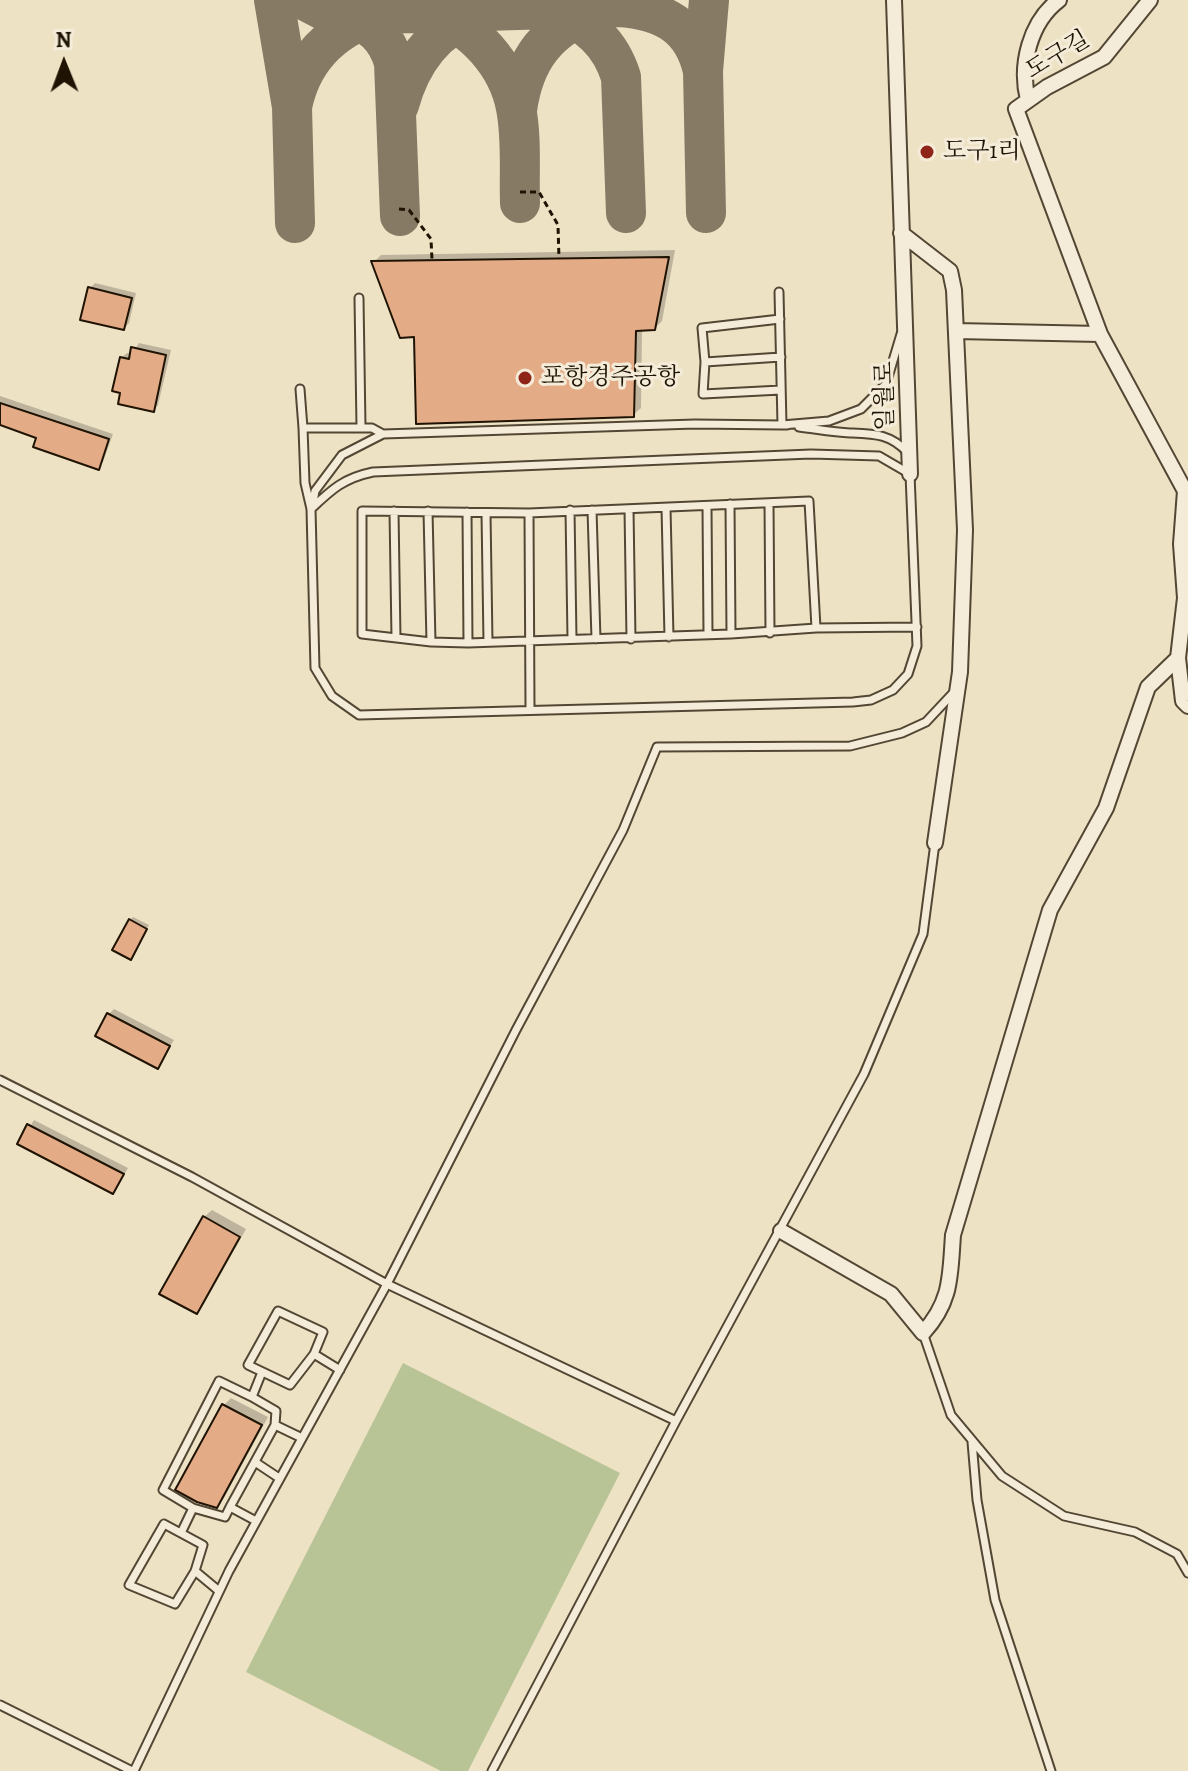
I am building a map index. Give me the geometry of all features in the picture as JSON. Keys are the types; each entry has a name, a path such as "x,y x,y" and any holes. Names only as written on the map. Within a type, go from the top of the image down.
{"street":[{"name":"일월로","path":"894,0 910,474"},
{"path":"1059,0 1047,9 1035,28 1024,70 1022,104 1100,334 1185,491 1181,544 1185,598 1178,658 1183,701 1188,706"},
{"name":"도구길","path":"1022,104 1104,57 1150,0"},
{"path":"901,233 950,271 956,331 965,530 957,688 935,843"},
{"path":"956,331 1100,334"},
{"path":"781,1231 891,1294 923,1333 934,1321 950,1289 953,1235 1050,910 1106,808 1148,687 1178,658"}],"lane":[{"path":"779,292 782,425"},
{"path":"359,298 361,427"},
{"path":"311,509 315,491 342,455 383,434 695,424 782,425 829,421 861,409 886,384 906,316"},
{"path":"780,319 702,328 705,362 703,394 781,390"},
{"path":"705,362 781,357"},
{"path":"300,389 305,483 311,509 315,668 332,696 359,715 871,700 893,690 908,674 917,646 910,474 879,456 825,454 373,472 351,476 331,489 311,509"},
{"path":"782,425 850,433 872,432 899,443 910,455"},
{"path":"303,428 361,427 383,434"},
{"path":"816,628 809,501 529,513 362,511 362,634 468,643 631,639 816,628 917,627"},
{"path":"769,503 770,633"},
{"path":"730,504 731,634"},
{"path":"707,507 708,634"},
{"path":"666,508 669,637"},
{"path":"629,509 631,639"},
{"path":"570,510 572,639"},
{"path":"592,510 596,639"},
{"path":"394,511 396,638"},
{"path":"428,511 431,642"},
{"path":"467,512 468,643"},
{"path":"486,513 488,642"},
{"path":"529,513 530,709"},
{"path":"0,1705 133,1771 219,1591 387,1284 516,1030 623,830 657,747 850,746 902,733 926,722 957,688"},
{"path":"492,1771 676,1421 864,1074 923,934 935,843"},
{"path":"0,1080 192,1177 387,1284 676,1421"},
{"path":"278,1311 323,1332 314,1354 290,1385 248,1365 278,1311"},
{"path":"923,1333 951,1415 1002,1476 1064,1516 1135,1532 1177,1554 1188,1573"},
{"path":"314,1354 340,1370"},
{"path":"252,1397 262,1372"},
{"path":"219,1381 276,1411 275,1425 225,1517 193,1508 163,1490 219,1381"},
{"path":"275,1425 302,1438"},
{"path":"972,1440 977,1500 995,1600 1051,1771"},
{"path":"255,1462 279,1478"},
{"path":"230,1507 256,1521"},
{"path":"181,1533 193,1508"},
{"path":"164,1524 203,1545 195,1571 175,1604 129,1585 164,1524"},
{"path":"195,1571 219,1591"}],"path":[{"path":"520,192 539,192 552,214 558,225 559,259"},
{"path":"399,209 409,210 431,239 432,260"}],"green space":[{"path":"403,1363 620,1473 468,1771 441,1771 246,1672"}],"building":[{"name":"포항경주공항","path":"669,257 655,330 636,331 634,417 416,424 414,337 400,338 371,261"},
{"path":"88,287 132,298 124,330 80,320"},
{"path":"131,347 166,355 154,412 118,404 120,393 112,391 120,357 129,359"},
{"path":"0,403 109,439 99,470 33,447 36,438 0,425"},
{"path":"129,919 147,929 131,960 112,950"},
{"path":"107,1013 170,1046 158,1069 95,1036"},
{"path":"27,1124 124,1174 113,1194 17,1144"},
{"path":"203,1216 240,1237 197,1314 159,1294"},
{"path":"222,1404 262,1425 217,1508 175,1490"}],"taxiway":[{"path":"274,0 292,107 295,223"},
{"path":"304,0 325,11 347,15 621,7 653,0"},
{"path":"703,71 709,0"},
{"path":"621,7 663,17 684,32 698,55 703,71 706,213"},
{"path":"555,9 578,21 604,44 621,77 626,213"},
{"path":"517,110 526,75 541,48 564,26 596,9"},
{"path":"432,12 447,18 474,37 497,62 512,92 520,143 520,203"},
{"path":"399,105 410,74 427,48 449,28 478,12"},
{"path":"347,15 377,33 394,63 400,216"},
{"path":"292,107 303,75 320,49 345,29 375,15"}],"place":[{"name":"도구1리","path":"927,152"},
{"name":"포항경주공항","path":"525,378"}]}
